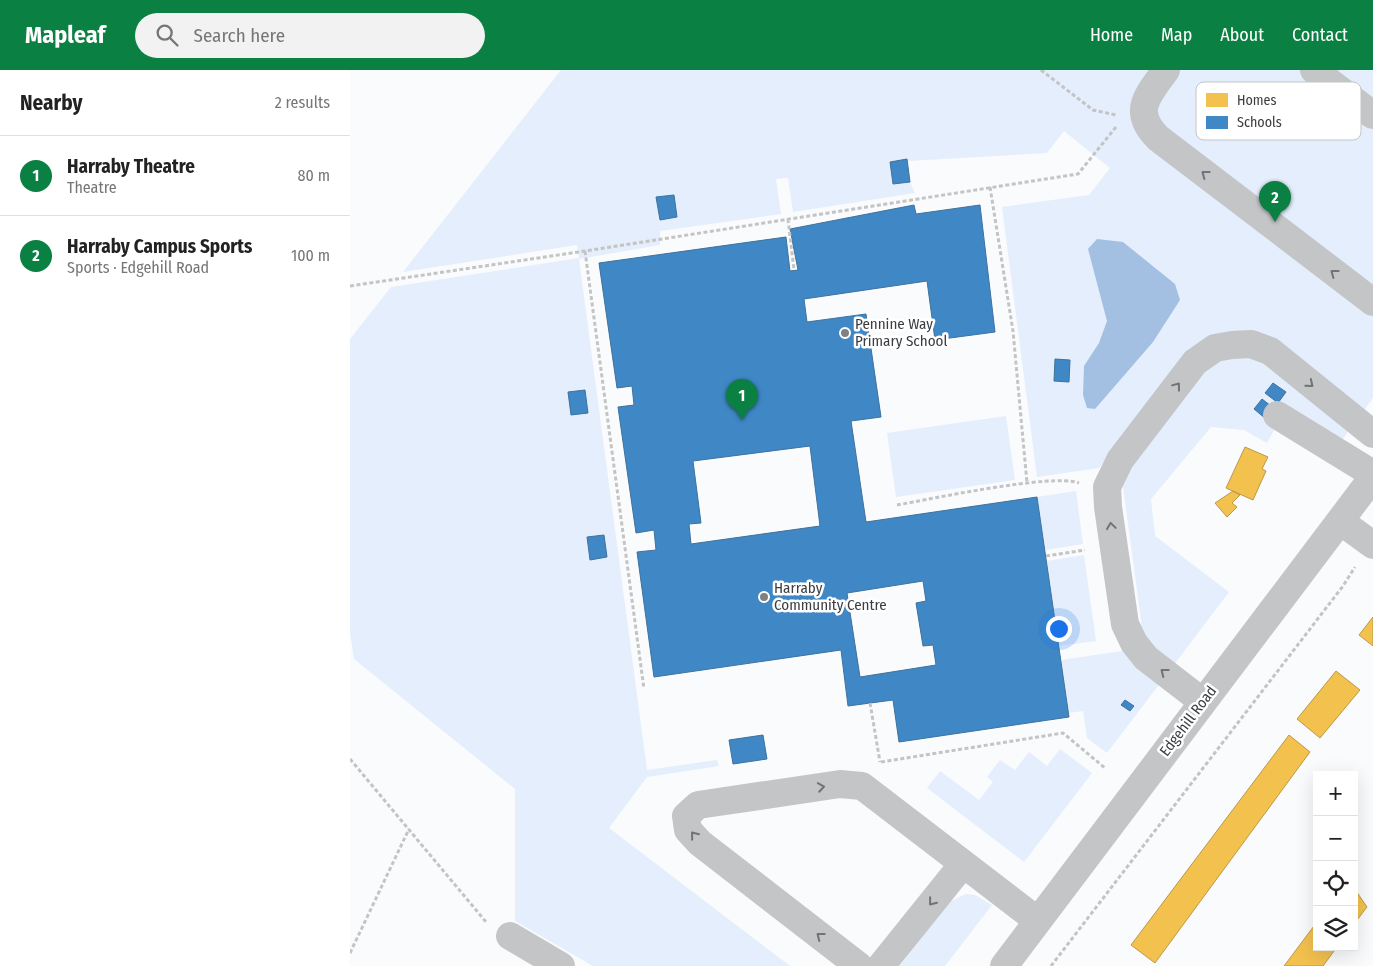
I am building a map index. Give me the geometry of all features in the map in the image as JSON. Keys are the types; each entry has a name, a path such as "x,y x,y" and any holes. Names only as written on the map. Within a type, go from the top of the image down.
{"street":[{"path":"1166,70 1145,98 1144,114 1148,128 1158,138 1373,302"},
{"path":"1314,70 1330,82"},
{"path":"1361,106 1373,115"},
{"path":"1203,702 1146,658 1134,643 1124,624 1108,507 1108,487 1120,460 1195,362 1215,348 1232,344 1251,344 1270,351 1373,434"},
{"path":"1277,415 1373,475"},
{"name":"Edgehill Road","path":"1004,966 1373,475"},
{"path":"1340,521 1372,544"},
{"path":"859,966 700,843 688,830 686,816 698,805 840,784 862,786 1038,921"},
{"path":"881,966 963,864"},
{"path":"510,936 561,966"}],"path":[{"path":"1041,70 1093,110 1124,116 1158,138"},
{"path":"350,286 1078,174 1118,124"},
{"path":"990,188 1013,332 1028,484"},
{"path":"788,220 794,270"},
{"path":"585,251 644,689"},
{"path":"897,505 1028,484 1071,480 1085,485"},
{"path":"1046,556 1088,550 1087,540"},
{"path":"1051,966 1343,586 1372,544"},
{"path":"880,762 1063,733 1105,768"},
{"path":"350,759 494,932 510,936"},
{"path":"350,953 409,829"}],"shaded area":[{"path":"561,70 1373,70 1373,398 1362,413 1267,340 1201,343 1189,349 1099,468 1037,477 1002,207 1089,195 1110,168 1064,131 1047,153 890,162 893,184 910,182 915,193 793,212 788,178 776,179 781,214 660,231 660,245 579,259 647,770 717,760 719,766 647,777 609,828 790,966 593,966 515,921 515,789 354,659 350,633 350,339 391,287 579,258 577,245 403,272","holes":["674,195 677,217 660,220 657,197"]},
{"path":"1242,356 1264,362 1350,429 1340,443 1275,409 1262,399 1254,409 1266,419 1274,430 1267,443 1244,430 1211,427 1151,499 1155,536 1229,592 1173,666 1150,645 1142,627 1123,487 1124,475 1211,361"},
{"path":"1006,416 1015,480 896,497 887,433"},
{"path":"1076,491 1083,544 1045,550 1037,497"},
{"path":"1084,555 1096,641 1058,646 1046,561"},
{"path":"1122,651 1161,682 1107,753 1087,738 1083,711 1068,713 1061,660"},
{"path":"1060,749 1092,773 1024,862 927,788 940,771 979,800 993,782 987,777 1000,760 1015,770 1029,752 1047,766"},
{"path":"966,894 975,895 992,905 945,966 900,966 949,902"}],"water":[{"path":"1097,239 1123,242 1175,284 1180,300 1153,342 1095,409 1087,408 1083,395 1084,366 1099,343 1107,321 1088,249"}],"building: Homes":[{"path":"1245,447 1268,457 1262,469 1266,471 1253,500 1226,488"},
{"path":"1233,491 1240,495 1232,503 1237,507 1227,517 1215,503"},
{"path":"1373,617 1373,646 1359,635"},
{"path":"1336,671 1360,690 1320,738 1297,719"},
{"path":"1289,735 1310,752 1155,963 1131,945"},
{"path":"1358,894 1367,907 1358,919"},
{"path":"1313,927 1313,951 1334,951 1323,966 1284,966"}],"building: Schools":[{"path":"907,159 910,182 893,184 890,162"},
{"path":"674,195 677,217 660,220 656,197"},
{"path":"914,205 916,214 980,205 995,332 935,340 927,281 804,299 807,322 866,314 881,417 851,421 866,522 1037,497 1069,717 899,742 893,700 848,706 841,650 654,677 637,552 656,550 654,530 636,533 618,407 634,405 632,386 617,388 599,263 786,237 790,271 798,270 790,229","holes":["810,446 820,526 691,544 689,524 701,523 693,461","923,581 926,601 916,603 923,646 933,645 936,665 860,677 847,593"]},
{"path":"1055,359 1070,360 1069,382 1054,381"},
{"path":"1273,383 1286,392 1278,403 1265,393"},
{"path":"585,390 588,413 571,415 568,392"},
{"path":"1262,399 1275,409 1266,419 1254,409"},
{"path":"604,535 607,557 590,560 587,537"},
{"path":"1125,700 1134,706 1130,711 1121,705"},
{"path":"763,735 767,759 733,764 729,740"}],"place":[{"name":"Harraby Campus Sports","path":"1275,222"},
{"name":"Pennine Way Primary School","path":"845,333"},
{"name":"Harraby Theatre","path":"742,420"},
{"name":"Harraby Community Centre","path":"764,597"}]}
